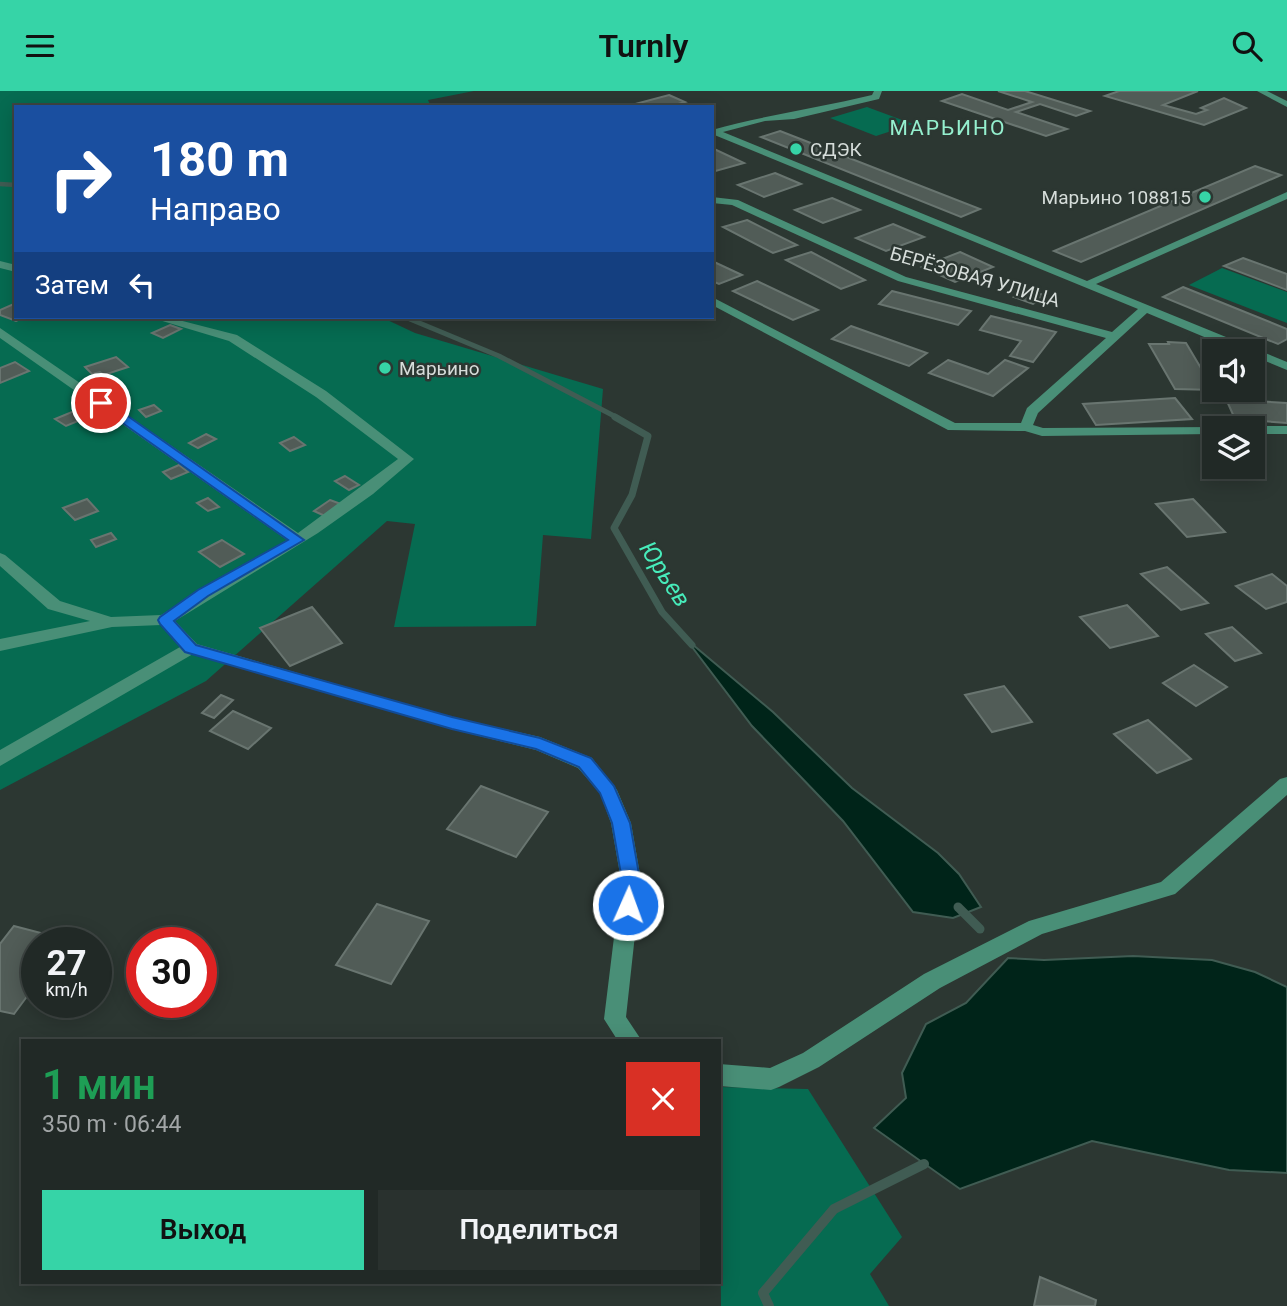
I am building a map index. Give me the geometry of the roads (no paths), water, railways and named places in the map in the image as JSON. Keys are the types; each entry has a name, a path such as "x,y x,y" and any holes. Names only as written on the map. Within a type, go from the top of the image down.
{"street":[{"path":"878,91 876,97 793,116 765,118 714,132 1014,257 1088,284 1221,339"},
{"path":"1261,91 1287,104"},
{"path":"1088,284 1287,195"},
{"name":"БЕРЁЗОВАЯ УЛИЦА","path":"714,200 734,202 902,279 1115,337"},
{"path":"714,301 953,428 1026,427 1042,432 1202,431"},
{"path":"1026,427 1032,411 1146,308"},
{"path":"0,645 111,622 165,620 203,593 298,540 355,502 407,459 321,394 233,338 162,319"},
{"path":"0,331 298,540"},
{"path":"1265,357 1287,366"},
{"path":"1265,430 1287,430"},
{"path":"0,558 54,605 111,622"},
{"path":"165,620 191,648 452,723 540,744 585,763 608,790 621,823 631,880 615,1019 630,1039"},
{"path":"0,759 191,648"},
{"path":"721,1075 771,1079 811,1060 932,981 1036,927 1168,888 1287,784"}],"waterway":[{"name":"Юрьев","path":"0,184 14,185"},
{"name":"Юрьев","path":"410,319 499,356 618,418"},
{"name":"Юрьев","path":"615,417 648,436 632,495 614,528 662,612 692,645"},
{"name":"Юрьев","path":"958,907 980,929"},
{"path":"769,1306 763,1293 834,1209 924,1164"}],"place":[{"name":"СДЭК","path":"796,149"},
{"name":"Марьино 108815","path":"1205,197"},
{"name":"Марьино","path":"385,368"}],"district":[{"name":"МАРЬИНО","path":"948,128"}]}
